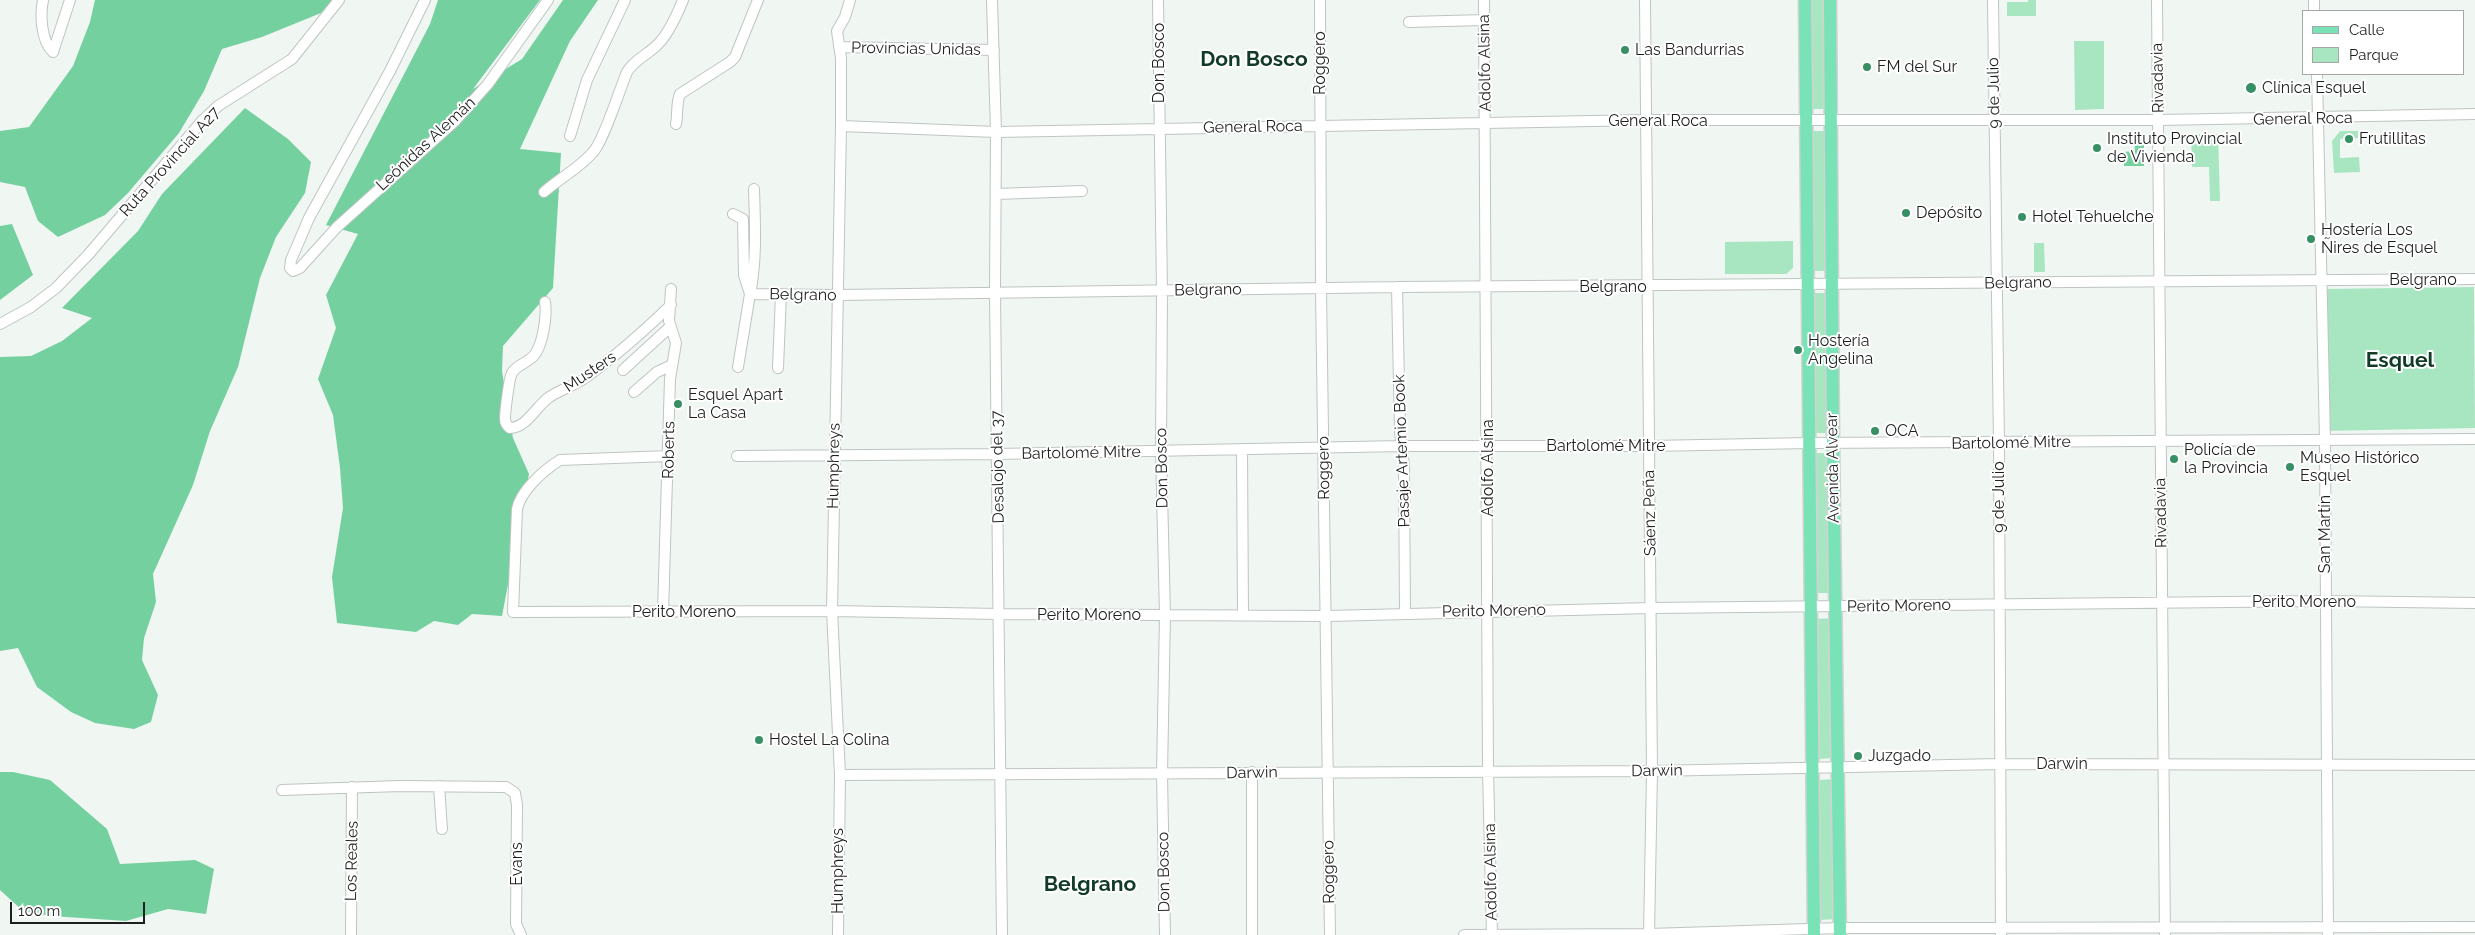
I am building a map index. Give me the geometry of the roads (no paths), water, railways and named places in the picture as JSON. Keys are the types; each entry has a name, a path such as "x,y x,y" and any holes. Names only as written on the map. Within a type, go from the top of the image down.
{"main road":[{"name":"Avenida Alvear","path":"1805,0 1814,932"},
{"name":"Avenida Alvear","path":"1830,0 1833,444 1840,931"}],"street":[{"path":"43,0 42,18 46,43 53,52 70,0"},
{"name":"Ruta Provincial A27","path":"0,324 31,307 56,288 88,255 202,121 218,106 292,59 339,0"},
{"name":"Leónidas Alemán","path":"425,0 390,70 309,218 298,241 290,268 293,271 300,268 363,203 419,156 455,121 488,84 548,0"},
{"path":"570,136 587,80 625,0"},
{"path":"544,192 560,178 585,161 596,149 626,72 633,62 657,46 664,38 683,0"},
{"path":"676,124 679,111 677,100 680,94 735,57 758,0"},
{"name":"Humphreys","path":"838,935 840,775 832,611 842,126 837,30 845,17 850,0"},
{"name":"Desalojo del 37","path":"992,0 996,132 995,292 1002,935"},
{"name":"Don Bosco","path":"1158,0 1162,290 1161,452 1165,615 1162,774 1165,935"},
{"name":"Roggero","path":"1320,0 1321,288 1330,935"},
{"name":"Adolfo Alsina","path":"1484,0 1486,124 1485,287 1488,446 1488,771 1492,935"},
{"name":"Sáenz Peña","path":"1645,0 1652,771 1649,934"},
{"name":"9 de Julio","path":"1993,0 1999,443 1998,605 2001,931"},
{"name":"Rivadavia","path":"2157,0 2163,604 2162,764 2165,931"},
{"path":"1409,22 1485,20"},
{"name":"Provincias Unidas","path":"839,47 994,50"},
{"name":"San Martín","path":"2317,75 2325,441 2328,931"},
{"name":"General Roca","path":"842,126 996,132 1647,120 1831,122 2319,119 2475,114"},
{"path":"738,367 750,294 755,228 754,189"},
{"path":"996,194 1082,192"},
{"path":"733,214 743,219 744,275 750,294"},
{"name":"Belgrano","path":"750,294 838,296 1397,287 2475,280"},
{"name":"Pasaje Artemio Book","path":"1397,287 1404,464 1405,614"},
{"name":"Roberts","path":"663,612 670,379 676,343 670,327 671,289"},
{"path":"778,368 781,294"},
{"name":"Musters","path":"544,302 547,314 538,350 532,358 513,372 510,380 505,419 506,426 510,428 516,428 549,398 571,387 622,350 671,306"},
{"path":"624,370 670,327"},
{"path":"634,392 657,372 672,365"},
{"name":"Bartolomé Mitre","path":"737,456 1161,452 1402,446 1649,446 1810,443 2475,439"},
{"path":"1242,449 1243,616"},
{"name":"Perito Moreno","path":"669,456 560,460 520,498 517,509 514,612 832,611 1327,616 1651,608 2325,601 2475,602"},
{"name":"Darwin","path":"840,775 1162,774 1327,771 1652,771 2000,764 2475,765"},
{"path":"1252,772 1252,935"},
{"path":"282,790 439,786 442,829"},
{"name":"Evans","path":"439,786 506,787 515,792 517,804 516,924 521,935"},
{"name":"Los Reales","path":"351,935 352,787"},
{"path":"1464,935 1840,931 2328,931 2475,927"}],"place":[{"name":"Las Bandurrias","path":"1625,50"},
{"name":"FM del Sur","path":"1867,67"},
{"name":"Clínica Esquel","path":"2251,88"},
{"name":"Frutillitas","path":"2349,139"},
{"name":"Instituto Provincial de Vivienda","path":"2097,148"},
{"name":"Depósito","path":"1906,213"},
{"name":"Hotel Tehuelche","path":"2022,217"},
{"name":"Hostería Los Ñires de Esquel","path":"2311,239"},
{"name":"Hostería Angelina","path":"1798,350"},
{"name":"Esquel Apart La Casa","path":"678,404"},
{"name":"OCA","path":"1875,431"},
{"name":"Policía de la Provincia","path":"2174,459"},
{"name":"Museo Histórico Esquel","path":"2290,467"},
{"name":"Hostel La Colina","path":"759,740"},
{"name":"Juzgado","path":"1858,756"}],"district":[{"name":"Don Bosco","path":"1254,60"},
{"name":"Esquel","path":"2400,361"},
{"name":"Belgrano","path":"1090,885"}]}
